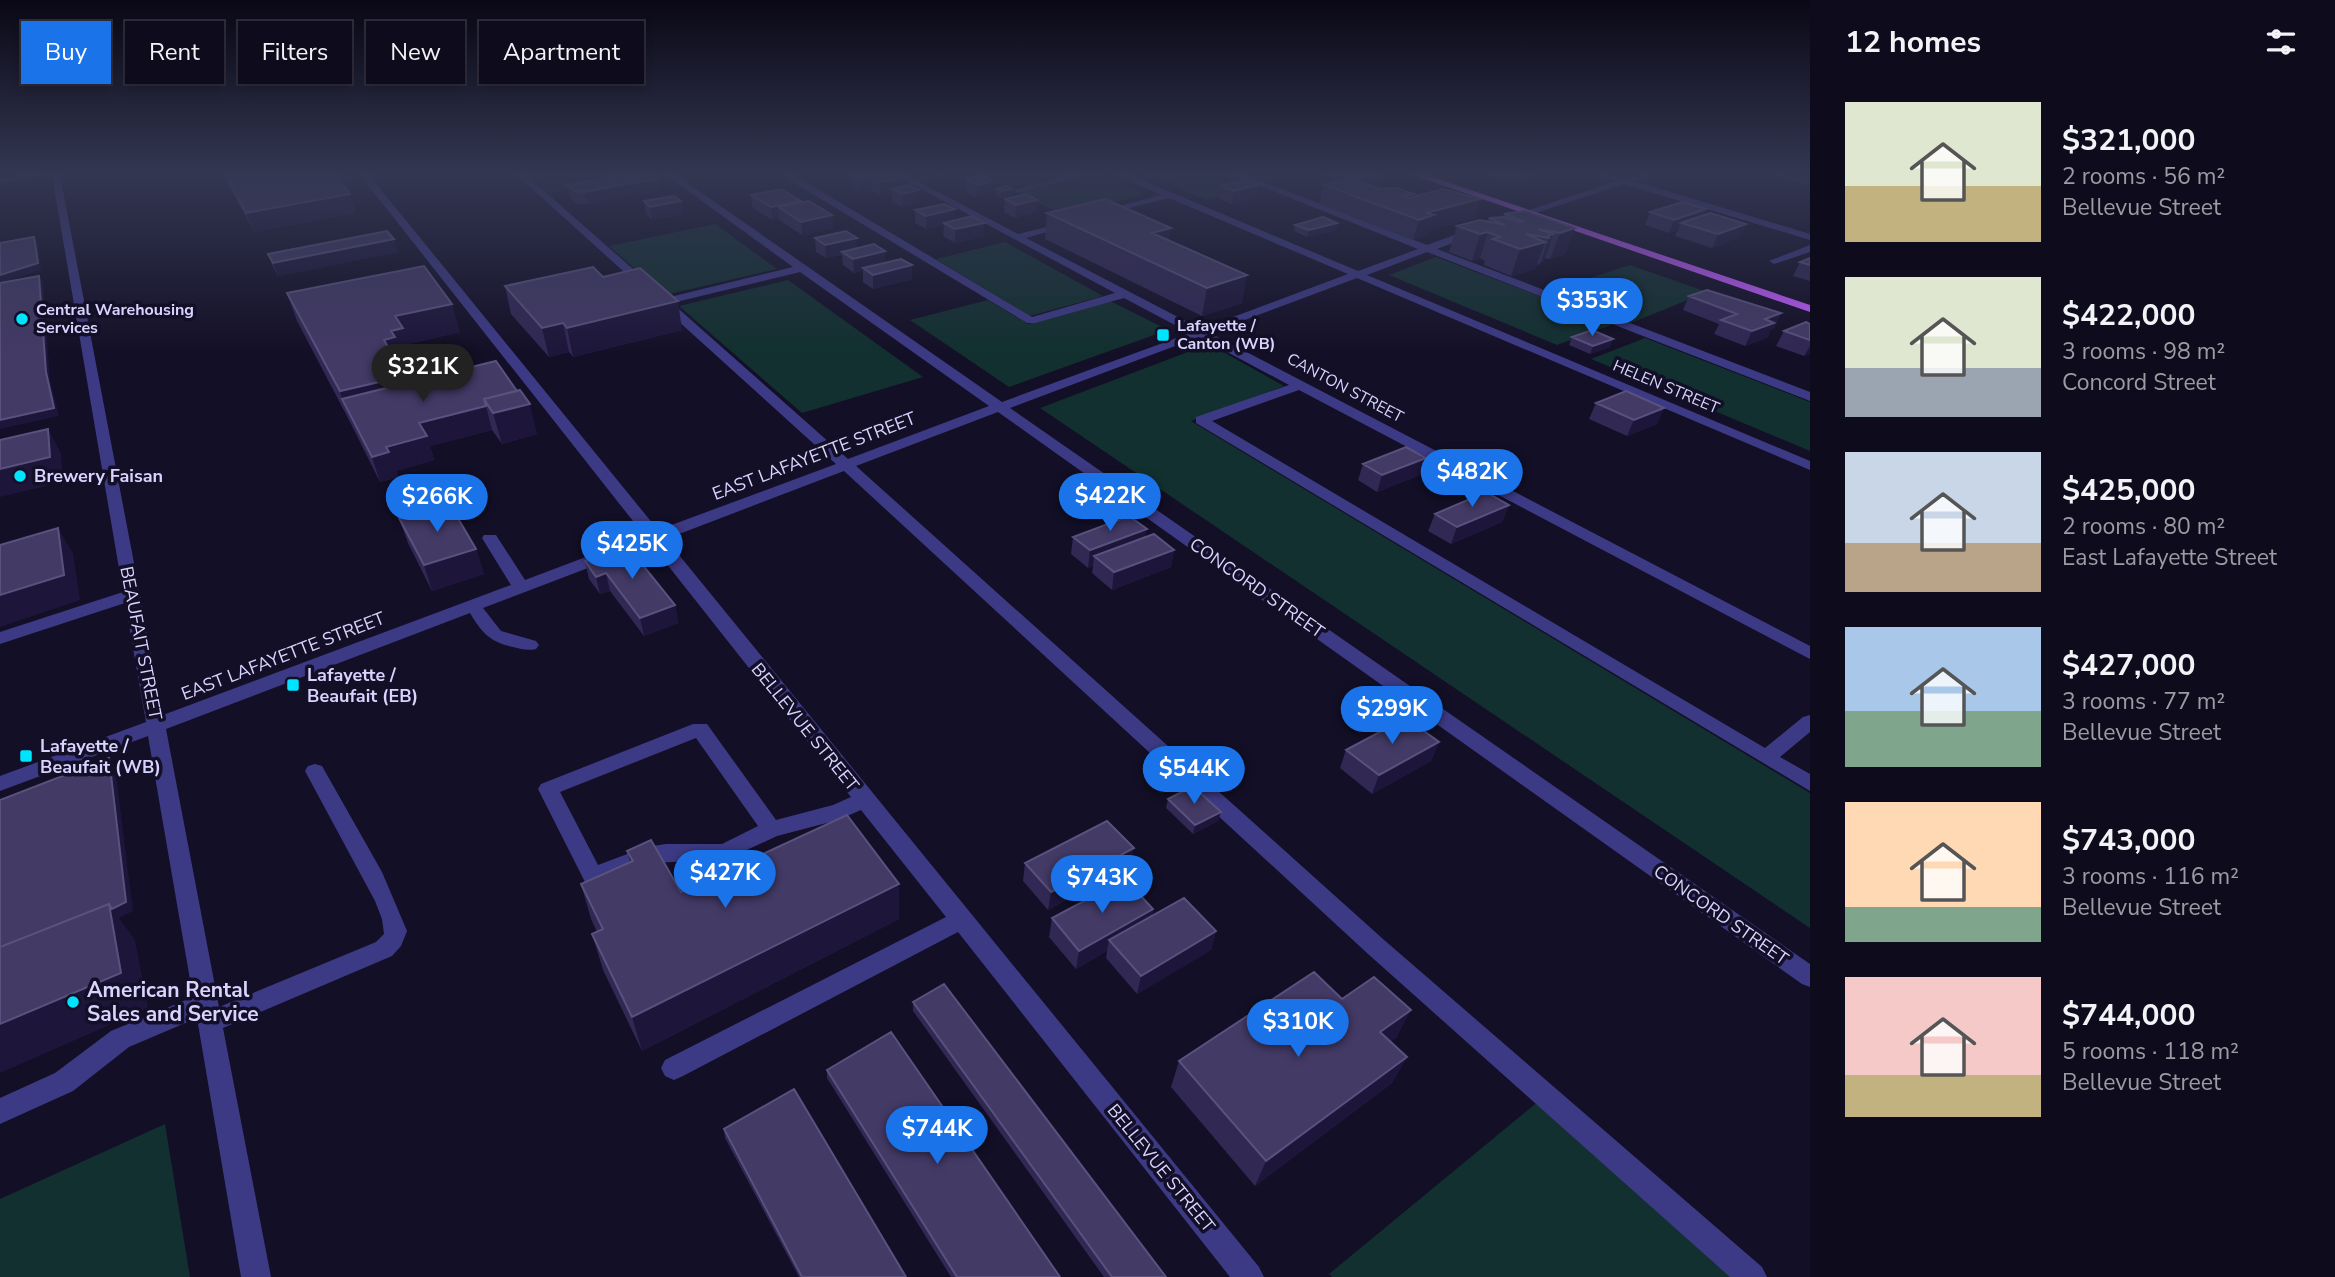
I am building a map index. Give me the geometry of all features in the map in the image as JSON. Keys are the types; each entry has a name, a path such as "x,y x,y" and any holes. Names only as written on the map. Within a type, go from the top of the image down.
{"main road":[{"path":"1593,235 1810,309"}],"street":[{"name":"BEAUFAIT STREET","path":"67,235 256,1277"},
{"name":"BELLEVUE STREET","path":"407,235 440,280 653,538 1249,1277"},
{"path":"588,235 1374,946 1453,1012 1752,1277"},
{"name":"CONCORD STREET","path":"755,235 1810,977"},
{"path":"888,235 1031,321 1124,294"},
{"name":"CANTON STREET","path":"1012,235 1810,653"},
{"path":"1017,237 1026,235"},
{"name":"HELEN STREET","path":"1263,235 1810,466"},
{"path":"1391,235 1810,397"},
{"name":"EAST LAFAYETTE STREET","path":"0,783 1466,235"},
{"path":"1774,261 1810,248"},
{"path":"664,302 802,268"},
{"path":"1302,385 1201,420 1810,784"},
{"path":"490,538 521,587"},
{"path":"0,638 131,595"},
{"path":"474,605 489,632 497,639 530,645"},
{"path":"1766,758 1810,722"},
{"path":"771,829 700,729 548,789 593,876 646,855 666,852 724,852 771,829 838,812 864,800"},
{"path":"0,1111 64,1082 120,1039 208,1013 384,949 396,935 396,928 379,889 316,771"},
{"path":"674,1069 960,919"}],"green space":[{"path":"664,235 730,235 777,269 665,295 609,246"},
{"path":"1005,242 1103,296 1030,316 936,259"},
{"path":"1436,257 1614,324 1557,345 1389,275"},
{"path":"1630,265 1707,292 1631,323 1548,292"},
{"path":"788,280 923,377 802,413 679,306"},
{"path":"988,300 1028,324 1110,301 1168,330 1009,387 910,320"},
{"path":"1645,338 1810,402 1810,451 1591,359"},
{"path":"1209,344 1284,386 1191,421 1810,793 1810,928 1040,408"},
{"path":"1540,1100 1738,1277 1332,1277 1329,1274"},
{"path":"165,1124 190,1277 0,1277 0,1199"}],"building":[{"path":"368,235 390,235 394,239 273,263 268,254"},
{"path":"852,235 857,238 825,245 815,238"},
{"path":"1093,235 1156,235 1247,275 1207,288"},
{"path":"1494,235 1527,235 1545,242 1520,249 1493,239 1500,237"},
{"path":"1529,235 1552,235 1549,238"},
{"path":"34,237 38,263 0,275 0,243"},
{"path":"874,244 885,251 853,259 842,252"},
{"path":"1810,258 1810,265 1800,262"},
{"path":"901,259 912,265 873,275 863,268"},
{"path":"424,266 452,304 395,316 403,328 391,331 395,337 384,340 405,376 340,391 287,293"},
{"path":"593,267 603,277 640,268 678,301 567,328 563,323 542,328 505,286"},
{"path":"39,276 46,372 54,408 0,420 0,283"},
{"path":"1707,290 1781,313 1765,319 1774,323 1752,331 1721,320 1737,314 1689,296"},
{"path":"1806,322 1810,324 1810,340 1784,331"},
{"path":"1592,330 1613,339 1593,346 1572,337"},
{"path":"496,361 517,391 484,399 486,406 419,423 427,436 386,447 389,452 372,457 342,399"},
{"path":"520,390 530,404 493,413 484,399"},
{"path":"1626,391 1664,408 1634,420 1596,403"},
{"path":"48,429 50,457 0,469 0,440"},
{"path":"1406,447 1426,458 1382,475 1363,464"},
{"path":"1486,492 1509,505 1457,527 1435,514"},
{"path":"449,503 476,549 424,565 399,518"},
{"path":"1129,516 1147,529 1090,550 1073,537"},
{"path":"58,528 64,575 0,595 0,545"},
{"path":"1154,534 1174,550 1114,572 1094,556"},
{"path":"624,547 629,548 675,605 640,618 606,573 596,577 585,561"},
{"path":"1406,718 1439,742 1379,775 1346,750"},
{"path":"109,758 126,902 112,909 109,904 0,947 0,800"},
{"path":"1193,786 1221,812 1195,825 1168,799"},
{"path":"847,815 899,884 632,1017 592,934 603,929 581,884 633,861 627,851 651,840 681,892"},
{"path":"1107,821 1134,848 1051,892 1025,863"},
{"path":"1125,879 1153,909 1079,951 1052,918"},
{"path":"1184,898 1216,931 1141,976 1109,940"},
{"path":"109,904 121,973 0,1024 0,947"},
{"path":"1314,972 1342,999 1374,977 1411,1010 1380,1032 1407,1057 1266,1161 1179,1061"},
{"path":"944,984 1166,1277 1112,1277 913,1002"},
{"path":"891,1032 1060,1277 957,1277 827,1070"},
{"path":"794,1089 906,1277 802,1277 724,1129"}],"place":[{"name":"Central Warehousing Services","path":"22,319"},
{"name":"Lafayette / Canton (WB)","path":"1163,335"},
{"name":"Brewery Faisan","path":"20,476"},
{"name":"Lafayette / Beaufait (EB)","path":"293,685"},
{"name":"Lafayette / Beaufait (WB)","path":"26,756"},
{"name":"American Rental Sales and Service","path":"73,1002"}]}
